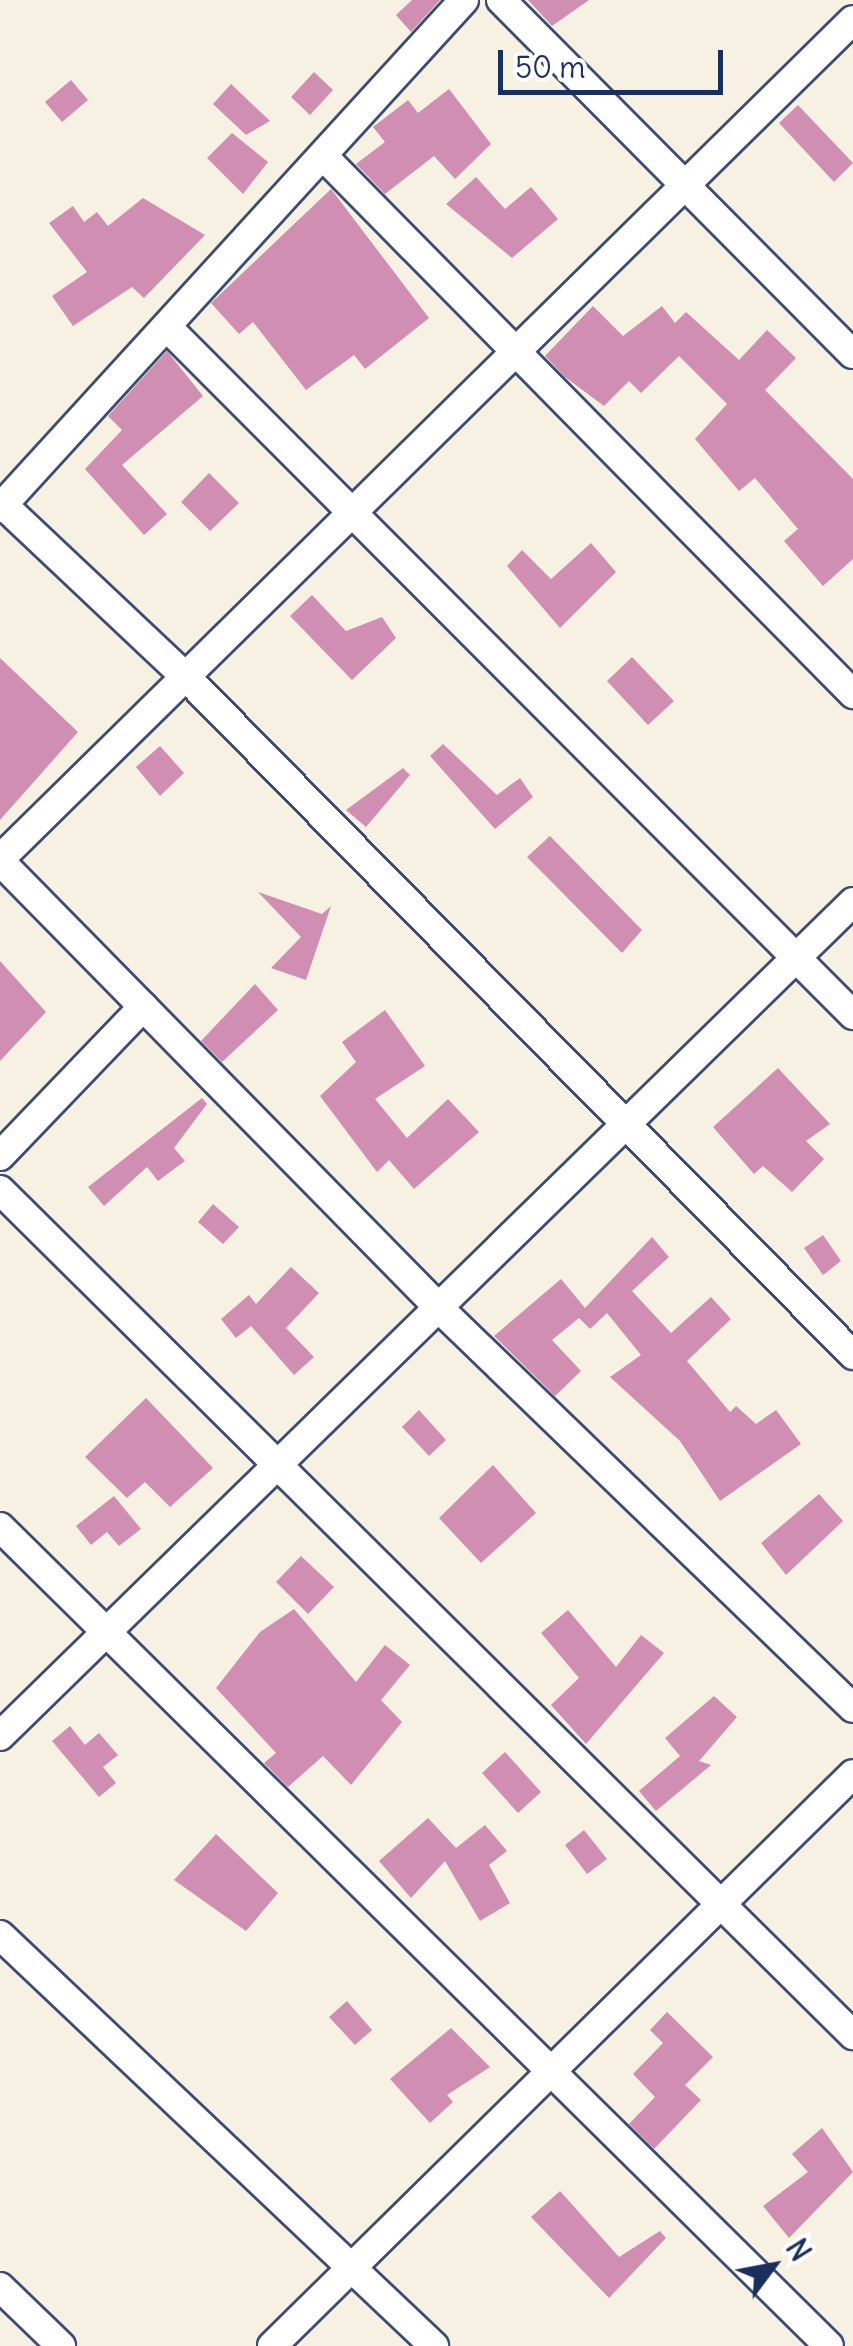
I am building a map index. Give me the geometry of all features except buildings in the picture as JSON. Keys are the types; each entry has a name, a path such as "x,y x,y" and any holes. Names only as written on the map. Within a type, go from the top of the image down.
{"street":[{"path":"464,0 327,160 1,505 186,678 624,1130 853,1355"},
{"path":"501,0 853,354"},
{"path":"853,20 0,860 442,1311 853,1708"},
{"path":"327,160 853,694"},
{"path":"169,329 853,1015"},
{"path":"0,1736 280,1459 442,1311 853,902"},
{"path":"0,1156 143,1006"},
{"path":"0,1190 280,1459 853,2035"},
{"path":"0,1527 556,2072 829,2346"},
{"path":"272,2346 556,2072 853,1774"},
{"path":"0,1936 354,2266 434,2346"},
{"path":"0,2287 61,2346"}]}
